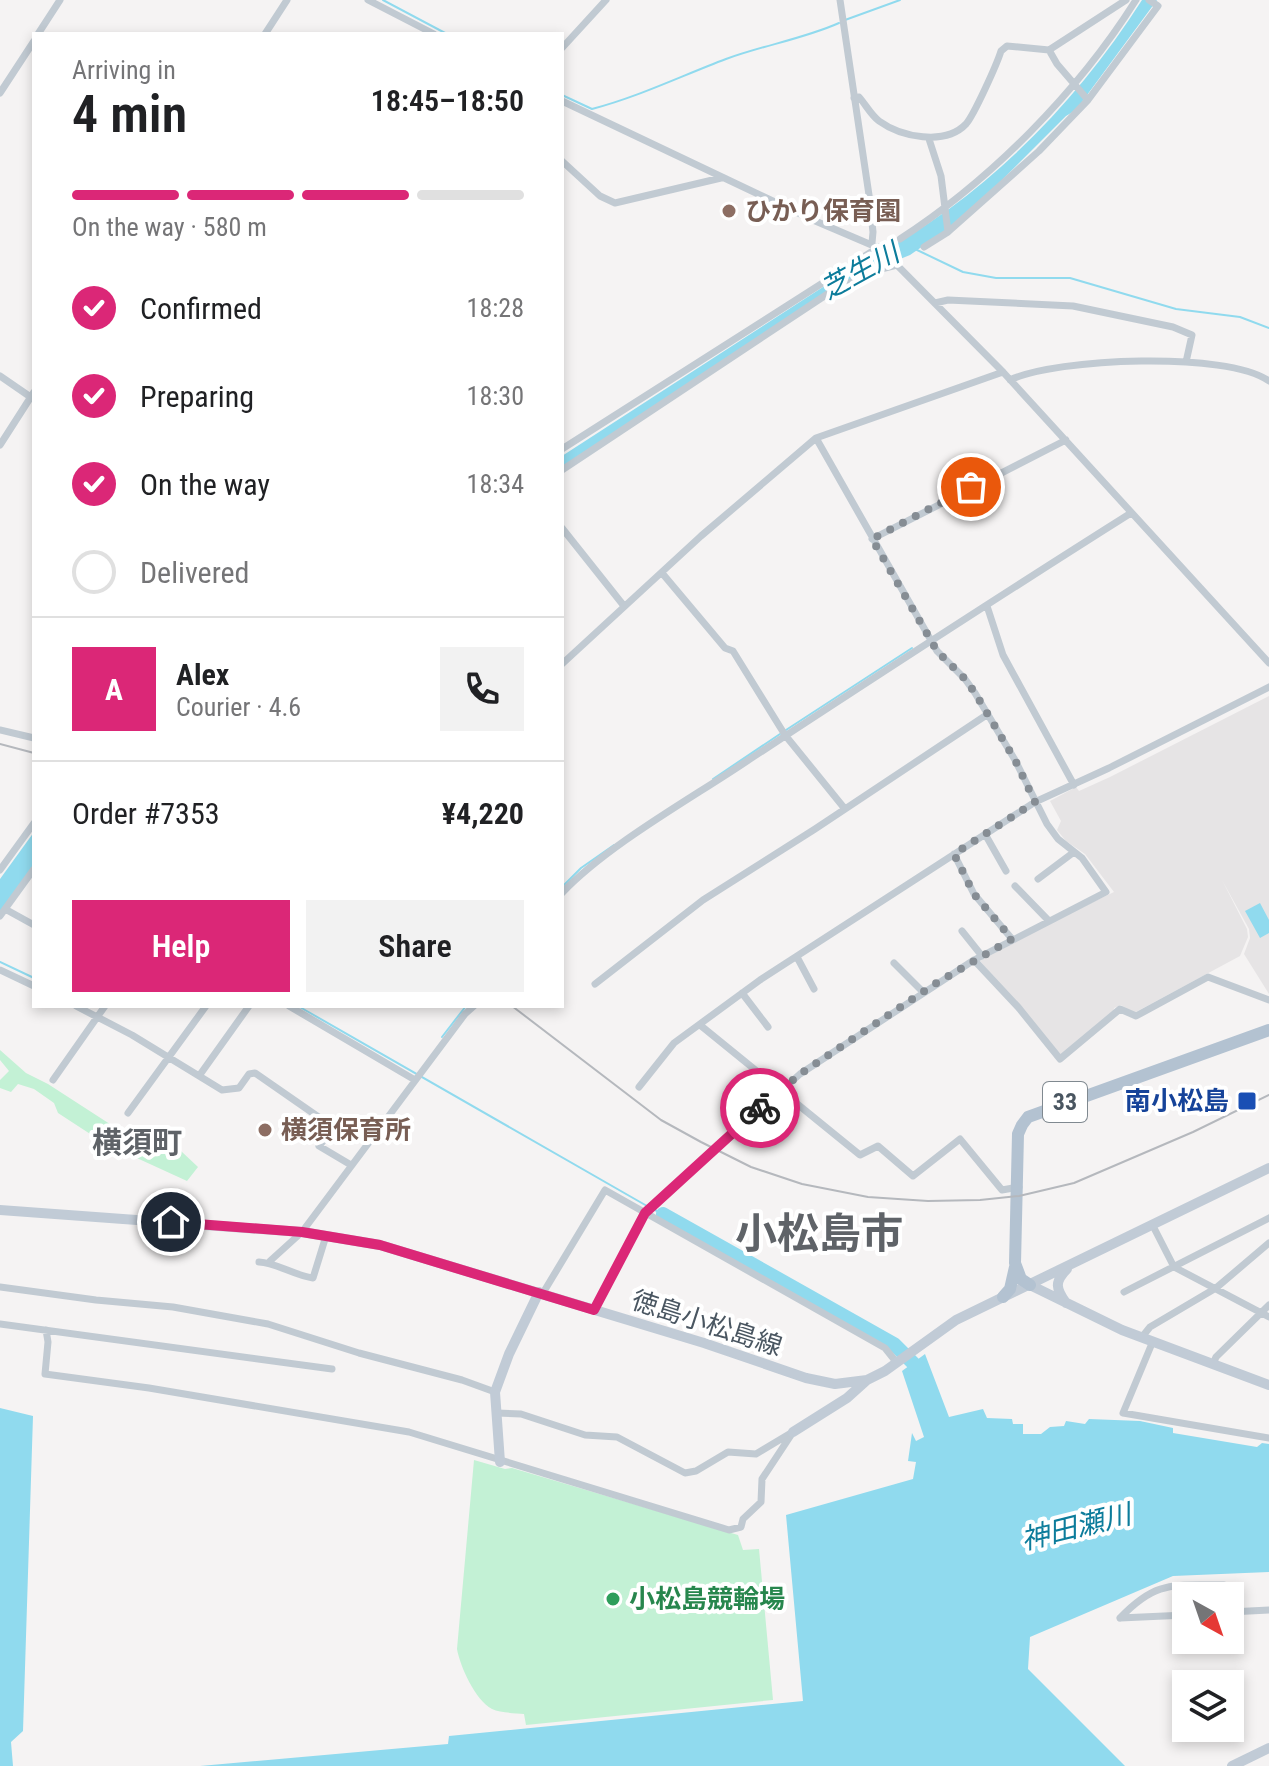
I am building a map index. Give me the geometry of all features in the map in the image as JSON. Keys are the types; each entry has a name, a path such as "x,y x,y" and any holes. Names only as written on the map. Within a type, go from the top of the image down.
{"main road":[{"name":"33","path":"1003,1297 1014,1280 1019,1187 1018,1134 1028,1117 1269,1030"},
{"name":"徳島小松島線","path":"0,1210 302,1232 380,1245 704,1343 806,1378 835,1384 867,1380 898,1362 956,1320 1269,1168"},
{"path":"1015,1263 1021,1279 1066,1303 1148,1339 1268,1382"},
{"path":"1066,1303 1057,1282 1071,1265"},
{"path":"500,1462 495,1392 509,1354 541,1293"},
{"path":"793,1432 847,1398 867,1380"},
{"path":"1232,1766 1269,1748"}],"street":[{"path":"39,32 60,0"},
{"path":"266,32 287,0"},
{"path":"368,0 430,32"},
{"path":"564,46 606,0"},
{"path":"840,0 876,242"},
{"path":"854,98 859,97 882,123 929,139 951,132 965,124 1001,51 1007,46 1049,50 1126,0"},
{"path":"900,239 944,209 992,169 1038,124 1099,53 1136,0"},
{"path":"924,247 1028,161 1087,98 1156,2"},
{"path":"0,93 32,44"},
{"path":"1049,50 1057,64 1087,98"},
{"path":"564,102 813,220 876,242 1003,372 1269,663"},
{"path":"929,139 941,176 948,230"},
{"path":"564,163 600,196 615,203 723,178"},
{"path":"564,448 876,242"},
{"path":"564,469 832,291 896,264"},
{"path":"935,303 948,300 1073,306 1173,327 1192,335 1186,362"},
{"path":"1010,380 1060,365 1186,362 1243,370 1269,381"},
{"path":"564,662 816,438 1003,372"},
{"path":"0,376 32,395"},
{"path":"0,445 32,397"},
{"path":"594,1310 647,1212 780,1090 978,958 1106,892 1082,858 1058,839 988,714 965,679 937,651 816,438"},
{"path":"872,539 1066,440"},
{"path":"564,891 578,876 610,853 784,733 1131,513"},
{"path":"564,531 624,606"},
{"path":"662,573 725,648 733,651 784,733 845,809"},
{"path":"987,606 1003,655 1074,785"},
{"path":"639,1087 674,1043 742,993 1035,802 1269,687"},
{"path":"595,984 703,900 988,714"},
{"path":"0,730 32,738"},
{"path":"0,870 32,826"},
{"path":"985,834 1006,871"},
{"path":"1038,879 1074,852"},
{"path":"954,854 974,894 1012,939"},
{"path":"31,880 2,912 32,924"},
{"path":"1015,886 1048,920"},
{"path":"962,931 978,958 1060,1059 1120,1009 1136,1016 1208,977 1269,1000"},
{"path":"797,957 814,989"},
{"path":"894,963 923,992"},
{"path":"0,970 32,985"},
{"path":"742,993 768,1027"},
{"path":"80,1008 222,1090 239,1088 249,1074 255,1073 330,1125 332,1130 319,1146 351,1165"},
{"path":"53,1080 104,1008"},
{"path":"128,1113 205,1008"},
{"path":"199,1076 248,1008"},
{"path":"293,1008 417,1077"},
{"path":"270,1261 302,1232 472,1008"},
{"path":"700,1025 860,1155 878,1146 910,1176 918,1175 960,1139 1002,1190 1019,1187"},
{"path":"541,1293 605,1190 885,1348 898,1362"},
{"path":"1124,1292 1269,1218"},
{"path":"1152,1224 1174,1267 1265,1315"},
{"path":"259,1262 270,1261 313,1278 326,1236"},
{"path":"1269,1243 1216,1288 1150,1327 1123,1413 1269,1438"},
{"path":"0,1287 173,1307 268,1324 495,1392"},
{"path":"1213,1364 1216,1357 1265,1315 1269,1305"},
{"path":"0,1324 332,1369"},
{"path":"46,1330 45,1374 149,1388 409,1432 729,1530 741,1527 743,1519 761,1502 762,1479 793,1432"},
{"path":"497,1413 521,1414 585,1435 617,1437 685,1473 696,1471 728,1452 756,1454 793,1432"},
{"path":"1172,1586 1149,1592 1120,1618 1172,1616"},
{"path":"1244,1611 1269,1610"}],"shaded area":[{"path":"1269,696 1269,994 1244,954 1250,938 1249,929 1222,880 1247,929 1248,937 1240,956 1134,1013 1121,1005 1114,1008 1113,1013 1060,1055 980,961 1114,892 1085,854 1066,841 1057,830 1061,821 1050,801 1076,787 1079,791 1110,777"}],"green space":[{"path":"0,1050 26,1073 116,1128 181,1151 198,1167 187,1181 104,1143 58,1113 54,1103 34,1089 18,1084 11,1092 0,1088 0,1080 9,1071 0,1060"},
{"name":"小松島競輪場","path":"474,1460 505,1469 512,1468 738,1535 743,1550 759,1549 773,1700 526,1725 524,1714 499,1711 486,1705 469,1682 457,1649"}],"water":[{"name":"芝生川","path":"1142,0 1157,0 1076,110 1066,116 978,204 942,233 910,255 846,281 564,466 564,455 860,263 902,240 982,183 1019,151 1053,115 1115,40"},
{"path":"32,835 32,870 0,913 0,879"},
{"path":"1260,903 1269,920 1269,933 1260,938 1245,911"},
{"name":"神田瀬川","path":"925,1354 949,1417 983,1409 987,1418 1012,1419 1013,1424 1023,1424 1023,1434 1041,1434 1050,1427 1064,1426 1066,1421 1085,1424 1089,1419 1140,1421 1173,1428 1173,1433 1257,1447 1262,1443 1269,1444 1269,1572 1173,1576 1030,1637 1028,1669 1125,1766 200,1766 448,1744 449,1736 803,1701 786,1515 913,1479 916,1462 908,1461 912,1433 916,1441 924,1437 902,1371"},
{"path":"0,1408 33,1416 23,1731 11,1742 13,1766 0,1766"}],"waterway":[{"path":"383,0 443,32"},
{"path":"845,20 900,0"},
{"path":"564,96 592,109 726,59 839,23"},
{"path":"915,249 963,272 996,278 1070,278 1176,309 1240,317 1269,328"},
{"path":"786,730 912,648"},
{"path":"713,779 780,734"},
{"path":"564,885 581,868 614,845"},
{"path":"0,962 32,977"},
{"path":"301,1008 647,1206"},
{"path":"442,1037 464,1008"},
{"path":"653,1209 663,1214"},
{"path":"663,1214 894,1344 916,1366"}],"railway":[{"path":"0,744 32,752"},
{"path":"515,1008 661,1120 701,1142 751,1167 802,1184 868,1197 980,1200 1019,1196 1074,1183 1193,1132 1269,1095"}],"way so far":[{"path":"760,1108 800,1074 935,984 1012,939 974,894 954,854 1035,802 1015,760 975,693 937,651 872,539 971,487"}],"place":[{"name":"ひかり保育園","path":"729,211"},
{"name":"南小松島","path":"1247,1101"},
{"name":"横須保育所","path":"265,1130"},
{"name":"小松島競輪場","path":"613,1599"}],"district":[{"name":"横須町","path":"137,1142"},
{"name":"小松島市","path":"819,1233"}],"route":[{"path":"171,1222 302,1232 380,1245 594,1310 645,1213 760,1108"}]}
